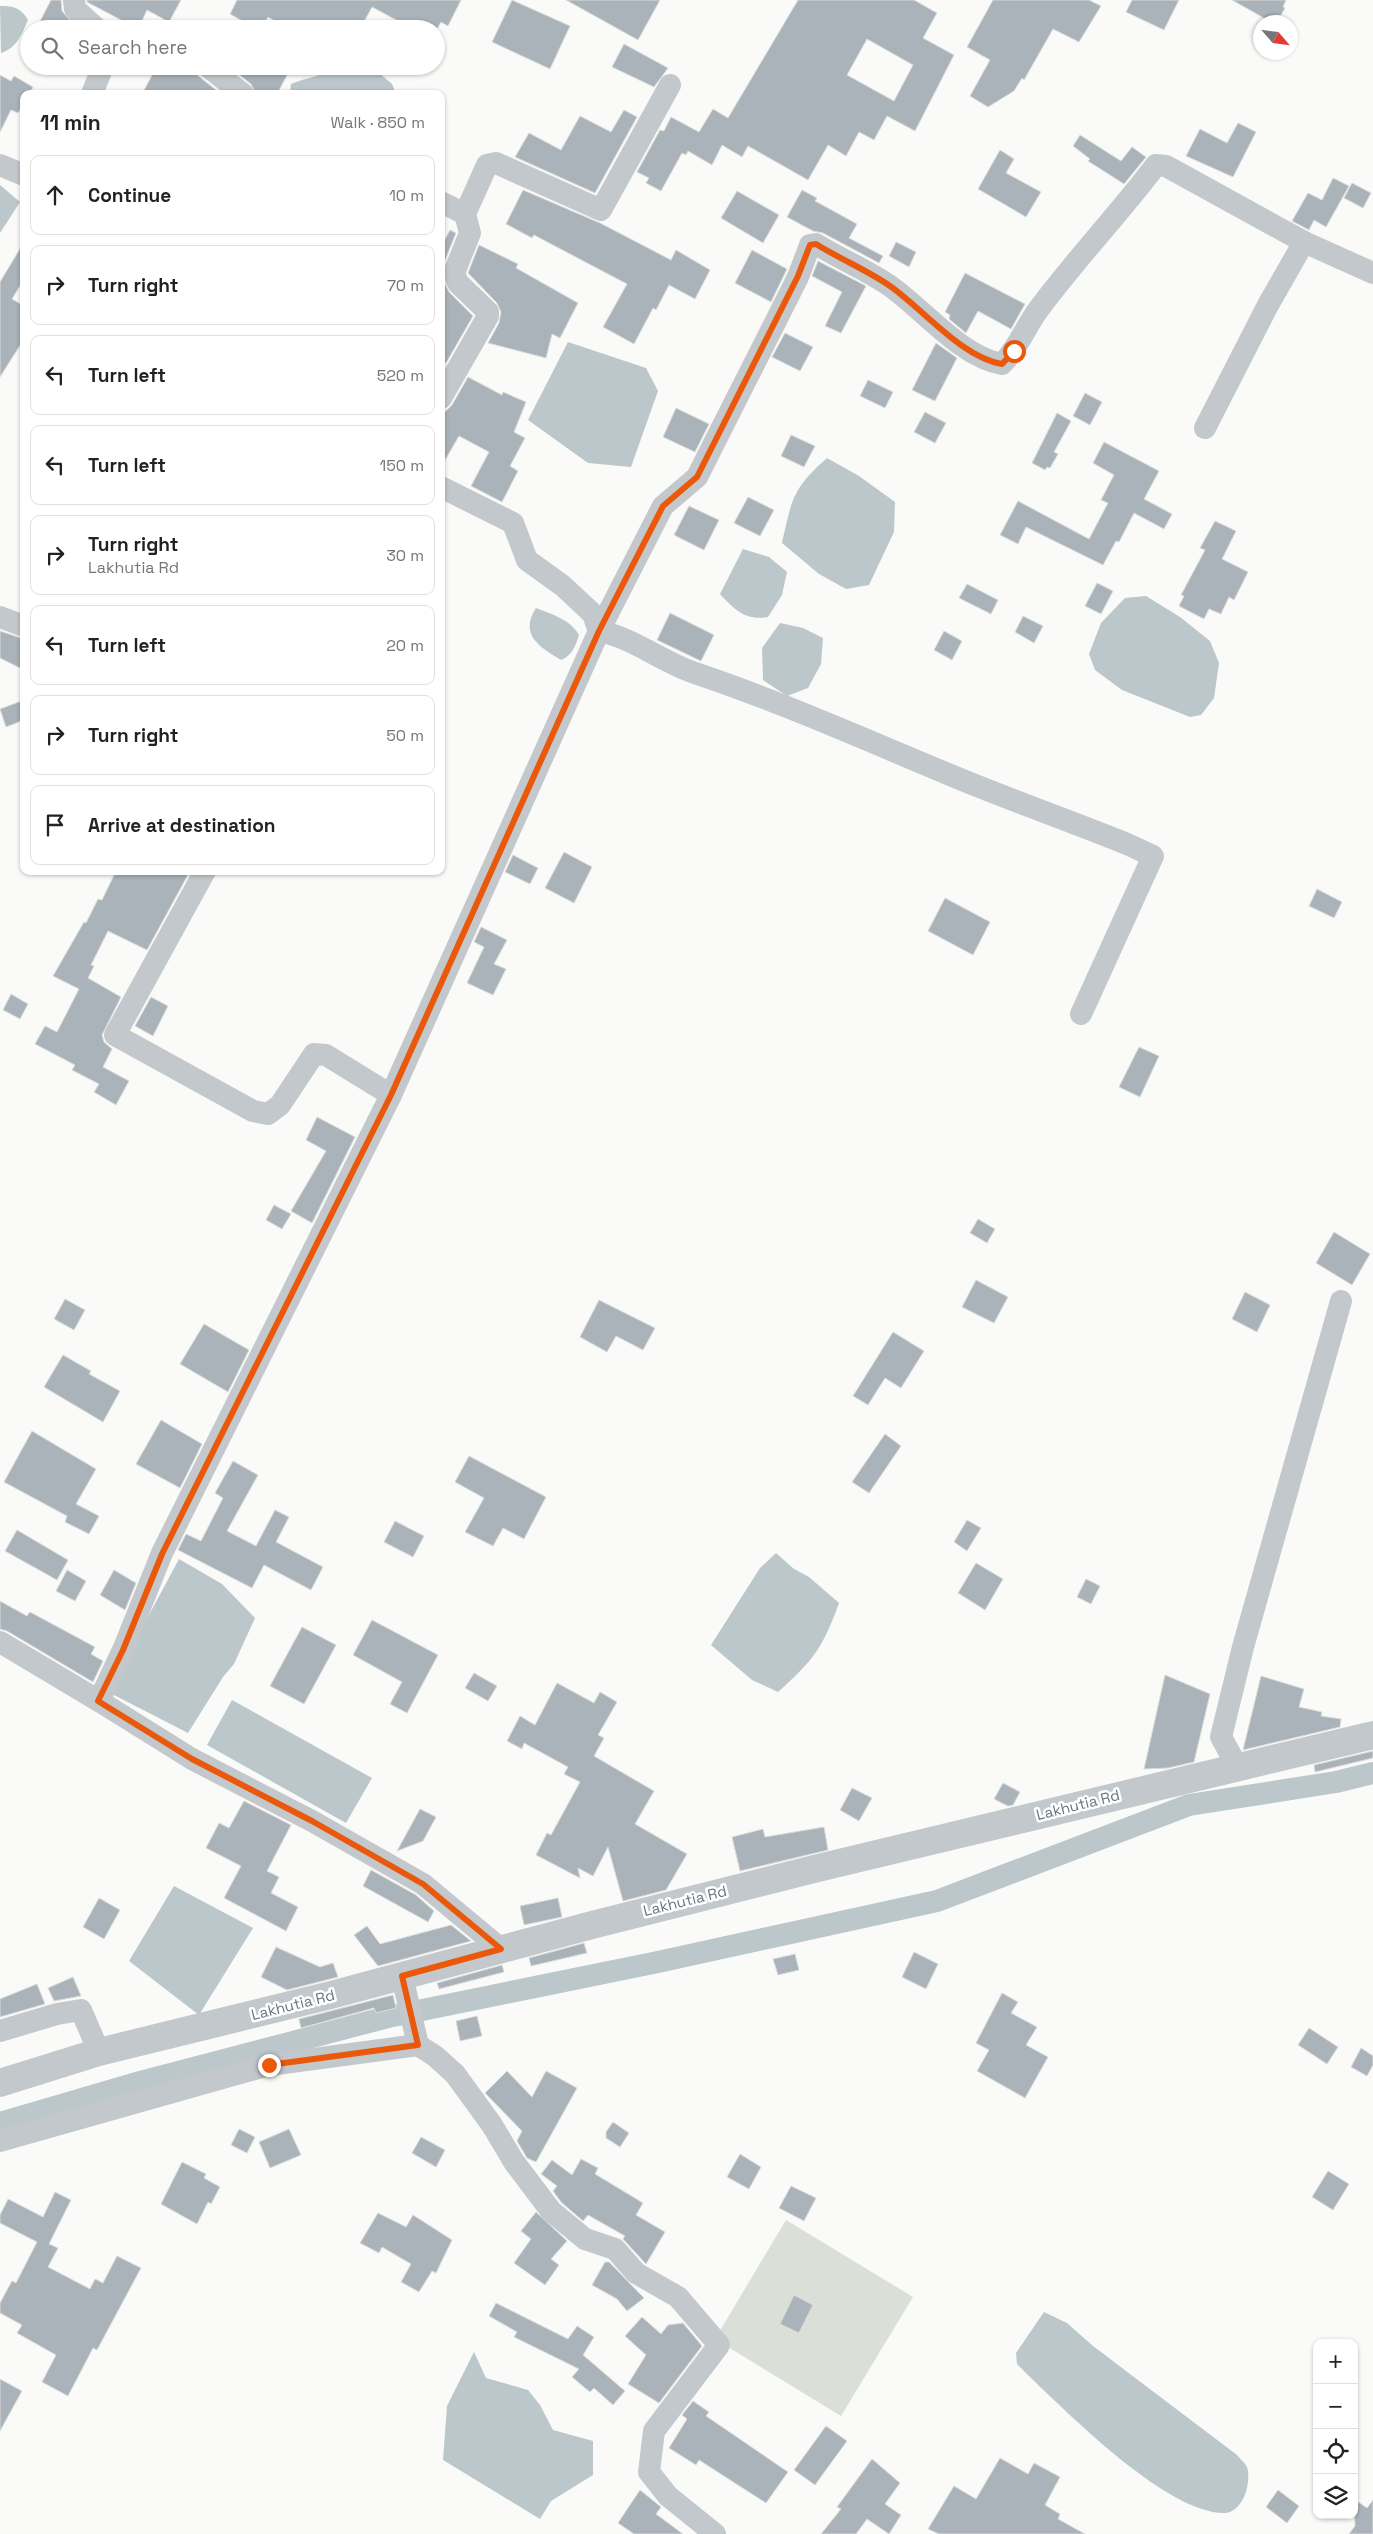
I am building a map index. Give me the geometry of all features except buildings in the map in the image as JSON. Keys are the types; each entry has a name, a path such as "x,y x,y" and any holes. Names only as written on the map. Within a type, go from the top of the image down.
{"street":[{"path":"74,0 76,9 88,20"},
{"path":"94,90 99,75"},
{"path":"219,75 238,90"},
{"path":"445,391 489,314 455,279 454,273 470,233 465,214 488,165 496,163 601,210 670,85"},
{"path":"98,1701 123,1650 162,1554 391,1095 599,631 663,506 697,477 798,276 810,245 816,244 890,286 942,331 990,362 1002,364 1014,351 1037,312 1121,211 1156,164 1166,166 1304,242 1373,274"},
{"path":"0,165 20,173"},
{"path":"445,204 465,214"},
{"path":"1205,428 1263,314 1304,242"},
{"path":"445,489 512,523 527,560 563,586 593,614 599,631"},
{"path":"0,617 20,624"},
{"path":"599,631 616,635 693,672 730,684 818,718 950,775 1127,844 1153,856 1081,1014"},
{"path":"204,875 115,1035 253,1111 268,1114 280,1105 314,1054 326,1055 391,1095"},
{"path":"1236,1766 1222,1737 1243,1647 1341,1301"},
{"path":"0,1642 192,1759 312,1821 423,1884 501,1949"},
{"name":"Lakhutia Rd","path":"0,2083 99,2052 404,1987 501,1949 804,1871 1236,1766 1373,1735"},
{"path":"404,1987 417,2040 455,2074 492,2125 514,2162 551,2211 585,2239 615,2249 636,2273 678,2297 719,2345 654,2431 649,2472 668,2496 716,2534"},
{"path":"0,2031 57,2014 81,2010 99,2052"},
{"path":"0,2141 269,2065 417,2040"}],"shaded area":[{"path":"0,6 17,8 28,20 20,20 20,36 11,48 1,53"},
{"path":"320,75 382,75 392,84 394,90 290,90 291,84"},
{"path":"0,185 20,202 0,233"},
{"path":"568,342 646,368 658,391 631,467 588,463 528,420"},
{"path":"827,458 859,476 895,502 894,532 869,585 846,589 819,574 782,543 795,496 807,478"},
{"path":"743,549 769,557 787,572 782,595 768,617 753,617 741,613 720,594"},
{"path":"1146,596 1180,617 1210,641 1219,663 1214,698 1201,715 1190,717 1122,690 1095,670 1089,654 1101,623 1125,598"},
{"path":"536,608 566,621 579,635 573,650 565,658 561,660 545,650 534,639 530,625 531,617"},
{"path":"780,623 803,628 823,638 821,664 808,688 787,696 763,680 762,648"},
{"path":"776,1553 794,1569 809,1577 839,1603 828,1631 816,1652 778,1692 752,1680 711,1645 760,1568"},
{"path":"179,1559 222,1584 255,1618 234,1664 223,1677 188,1733 114,1695 113,1682"},
{"path":"232,1700 372,1778 346,1823 207,1745"},
{"path":"174,1886 253,1928 199,2015 129,1961"},
{"path":"786,2220 913,2297 841,2416 715,2339"},
{"path":"1044,2312 1067,2323 1093,2346 1237,2455 1247,2467 1248,2481 1244,2496 1236,2508 1231,2512 1224,2513 1201,2509 1176,2498 1149,2481 1096,2439 1017,2364 1016,2353"},
{"path":"474,2352 486,2378 528,2390 540,2405 553,2430 593,2441 593,2475 551,2501 540,2519 443,2460 447,2406"}],"waterway":[{"path":"0,2123 133,2084 388,2017 658,1962 937,1901 1189,1805 1336,1782 1373,1773"}],"route":[{"path":"269,2065 418,2045 402,1976 501,1949 423,1884 312,1821 192,1759 98,1701 123,1650 149,1590 162,1554 391,1095 599,631 663,506 685,485 697,477 798,276 810,245 816,244 890,286 942,331 990,362 1002,364 1014,351"}]}
